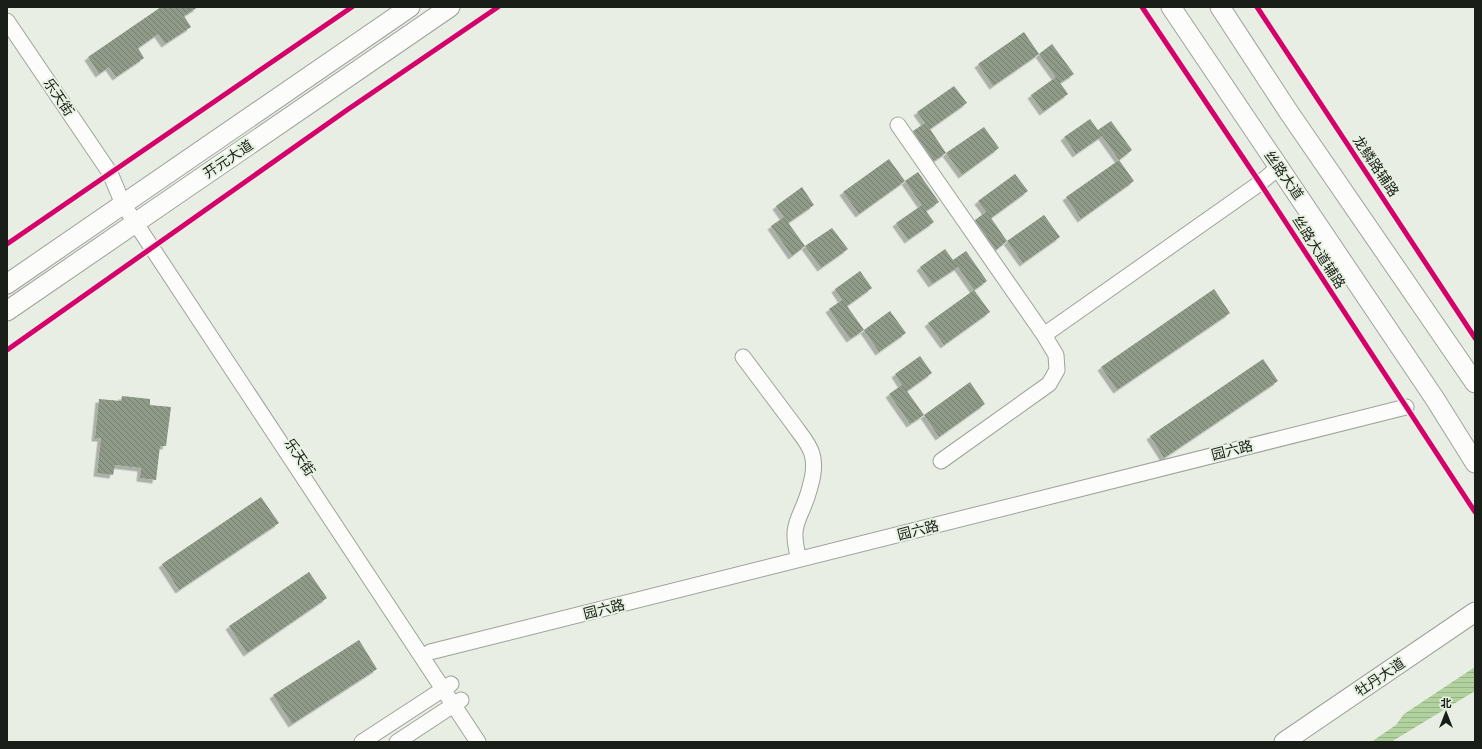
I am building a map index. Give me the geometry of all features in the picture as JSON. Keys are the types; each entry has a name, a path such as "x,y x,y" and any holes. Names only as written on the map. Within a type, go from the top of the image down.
{"main road":[{"name":"开元大道","path":"7,284 410,7"},
{"name":"开元大道","path":"7,311 450,7"},
{"name":"丝路大道","path":"1171,7 1434,399 1475,463"},
{"path":"1220,7 1288,111 1475,383"},
{"name":"牡丹大道","path":"1284,742 1475,612"}],"street":[{"name":"乐天街","path":"7,21 110,173 126,202 430,652 447,687"},
{"path":"898,125 1044,335 1056,355 1057,370 1049,384 941,461"},
{"path":"1044,335 1260,183 1279,167"},
{"name":"乐天街","path":"139,220 457,702 489,742"},
{"path":"742,357 771,394 807,444 812,454 813,474 810,487 795,526 794,543 799,559"},
{"name":"园六路","path":"430,652 1406,407"},
{"path":"362,742 447,687"},
{"name":"乐天街","path":"457,702 478,742"},
{"path":"397,742 457,702"}],"shaded area":[{"path":"1475,667 1475,691 1391,742 1371,742 1396,725 1404,714"}],"building":[{"path":"161,7 198,7 184,16 191,27 165,44 158,34 138,48 144,58 116,77 109,67 99,74 88,57"},
{"path":"1024,32 1039,54 993,86 978,64"},
{"path":"1052,44 1074,74 1060,83 1039,54"},
{"path":"1056,77 1068,94 1043,112 1031,95"},
{"path":"954,86 967,103 930,129 946,153 934,161 913,131 925,123 917,112"},
{"path":"1090,119 1098,130 1111,121 1132,150 1119,160 1102,136 1076,154 1064,137"},
{"path":"984,127 999,148 962,175 946,153"},
{"path":"889,159 905,181 859,214 843,192"},
{"path":"1119,160 1134,181 1081,219 1066,197"},
{"path":"918,172 939,202 926,211 934,222 908,240 896,223 922,205 905,181"},
{"path":"1015,174 1028,191 991,218 1007,241 996,250 975,220 986,212 978,201"},
{"path":"802,187 814,205 788,223 776,206"},
{"path":"1044,215 1060,237 1023,263 1007,241"},
{"path":"784,217 805,246 792,256 771,226"},
{"path":"832,228 848,249 821,268 805,246"},
{"path":"945,249 958,267 932,284 920,267"},
{"path":"966,251 987,281 974,290 953,260"},
{"path":"860,271 872,288 847,306 864,330 850,339 829,309 842,300 835,289"},
{"path":"1214,289 1230,313 1117,390 1101,367"},
{"path":"974,290 990,312 944,345 928,323"},
{"path":"890,311 906,333 879,352 864,330"},
{"path":"920,356 932,373 907,391 924,415 910,424 889,394 902,385 895,374"},
{"path":"1263,359 1278,381 1164,458 1150,436"},
{"path":"970,382 985,404 939,437 924,415"},
{"path":"122,396 150,399 150,405 171,407 166,446 160,446 156,480 140,478 141,468 115,465 113,475 97,473 101,438 95,438 99,399 121,401"},
{"path":"261,497 279,523 179,590 162,564"},
{"path":"309,572 327,598 247,653 229,626"},
{"path":"359,640 377,669 292,724 273,695"}],"cycle path":[{"path":"7,244 352,7"},
{"path":"7,350 347,110 498,7"},
{"name":"丝路大道辅路","path":"1142,7 1260,183 1475,512"},
{"name":"龙鳞路辅路","path":"1257,7 1475,338"}]}
